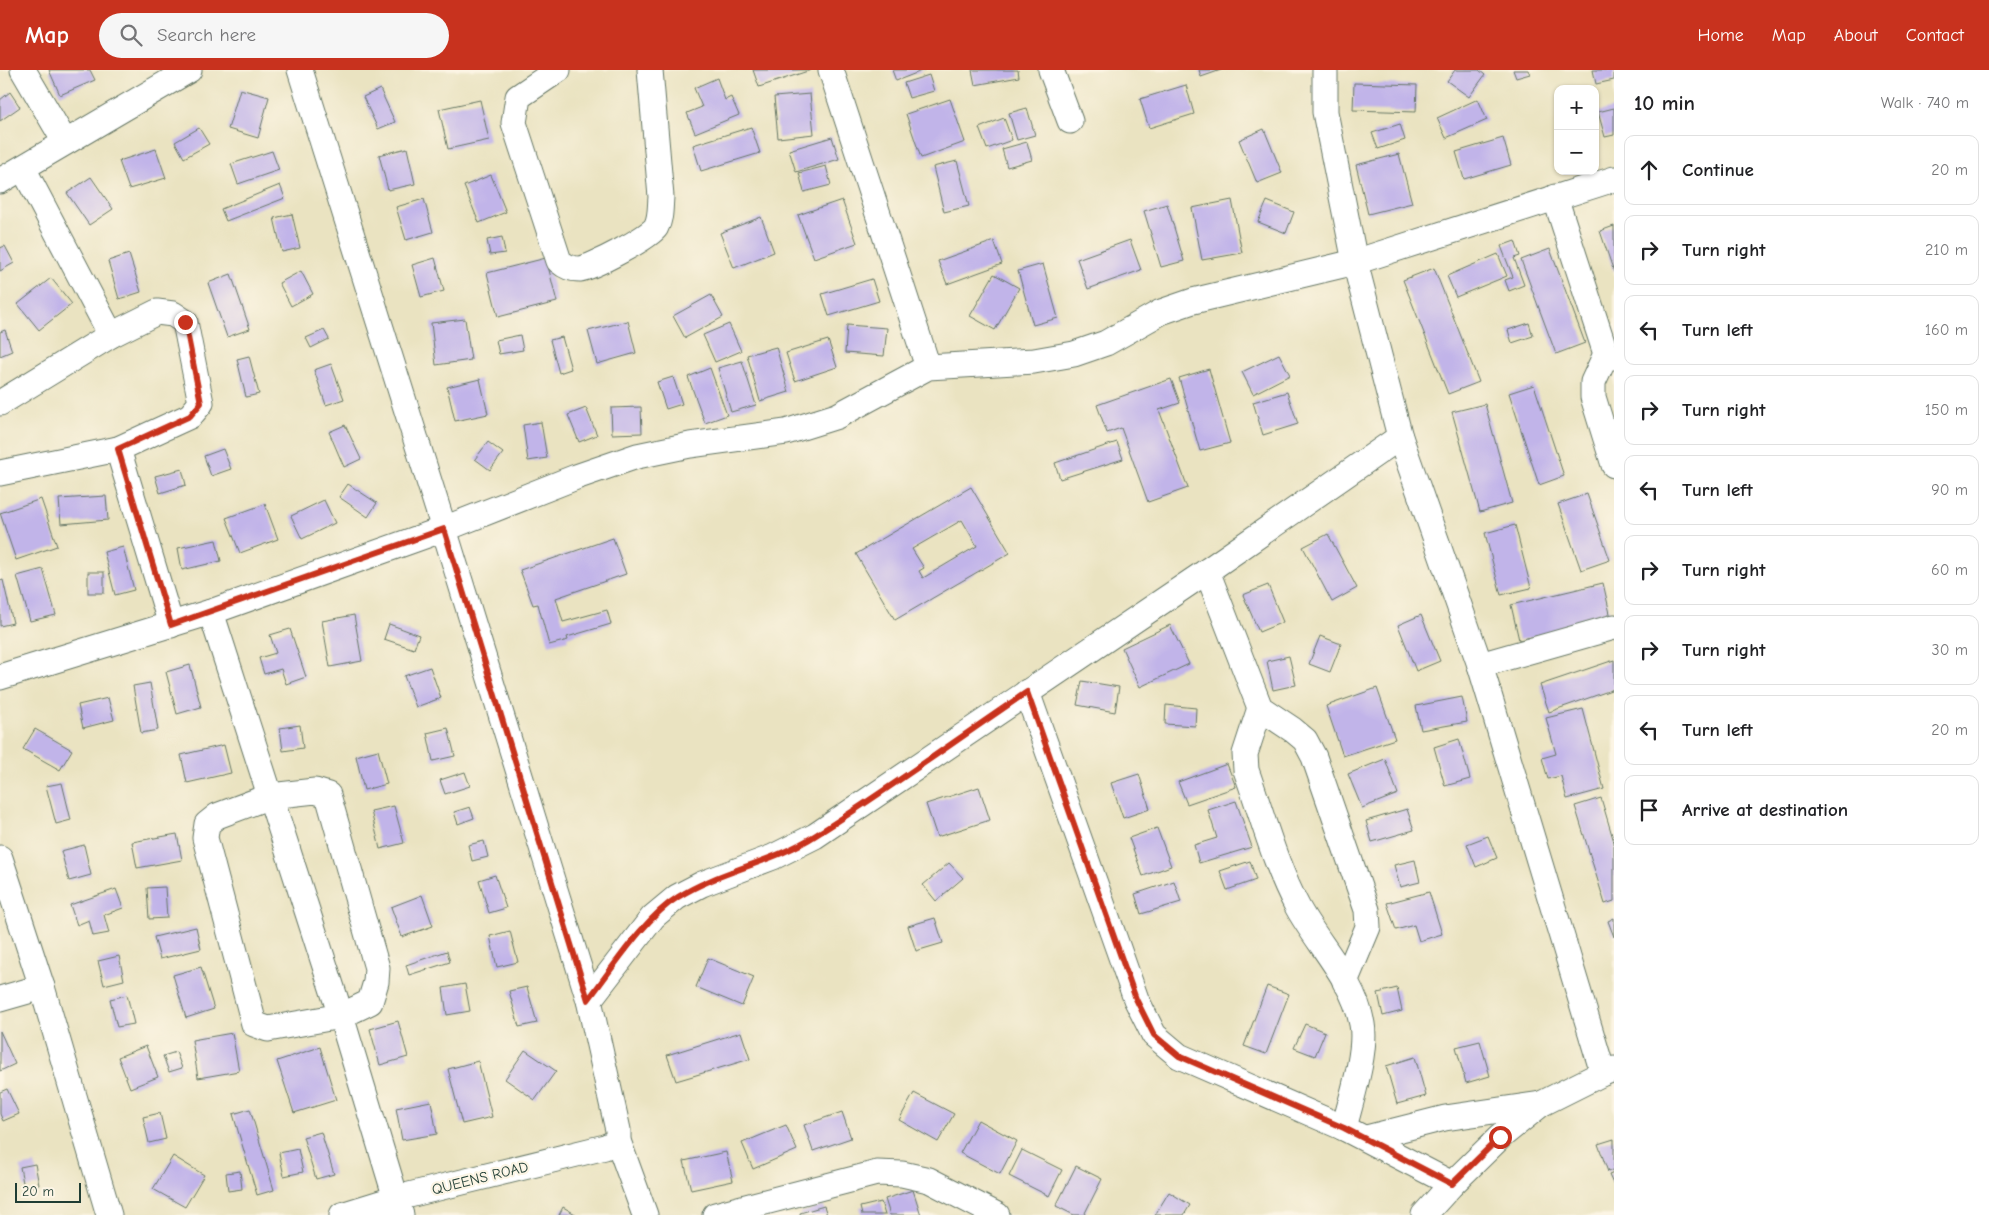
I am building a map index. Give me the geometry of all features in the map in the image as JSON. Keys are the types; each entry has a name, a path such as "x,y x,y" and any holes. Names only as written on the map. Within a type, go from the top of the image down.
{"street":[{"path":"22,70 65,142"},
{"path":"0,181 189,70"},
{"path":"300,70 444,529 588,1000 618,1130 618,1141 644,1215"},
{"path":"558,70 518,97 514,123 559,261 567,268 582,269 643,240 655,229 660,216 650,70"},
{"path":"831,70 928,367"},
{"path":"1051,70 1070,121"},
{"path":"1325,70 1325,112 1355,262 1400,437 1480,665 1609,1071 1542,1104 1500,1137 1452,1184 1424,1215"},
{"path":"23,168 111,335"},
{"path":"0,677 211,612 444,529 576,477 637,456 690,445 786,432 837,416 928,367 1054,359 1106,342 1161,312 1193,301 1355,262 1614,179"},
{"path":"1555,197 1610,355 1593,382 1593,397 1614,465"},
{"path":"0,403 111,335 157,312 173,314 185,322 201,403 190,416 118,449 0,473"},
{"path":"588,1000 653,917 677,897 702,884 773,857 815,836 1207,571 1400,437"},
{"path":"118,449 171,625"},
{"path":"1207,571 1260,708 1305,740 1314,757 1367,910 1368,927 1346,982"},
{"path":"211,612 341,1016 399,1207"},
{"path":"1480,665 1614,627"},
{"path":"1027,692 1136,999 1154,1035 1179,1056 1355,1133 1452,1184"},
{"path":"1260,708 1245,754 1246,770 1280,865 1298,907 1346,982 1362,1024 1363,1038 1359,1066 1355,1133"},
{"path":"315,791 328,795 377,968 376,982 370,1002 341,1016 268,1029 254,1024 205,838 208,824 216,816 270,796 315,791"},
{"path":"0,858 42,987 110,1215"},
{"path":"0,999 42,987"},
{"path":"1355,1133 1542,1104"},
{"name":"QUEENS ROAD","path":"342,1215 399,1207 605,1147 618,1141"},
{"path":"715,1215 877,1173 902,1174 930,1180 997,1215"}],"building":[{"path":"49,70 90,70 95,80 60,95"},
{"path":"753,70 811,70 759,87"},
{"path":"892,70 924,70 896,81"},
{"path":"972,70 1018,70 1019,77 975,85"},
{"path":"1199,70 1221,70 1201,77"},
{"path":"1455,70 1479,70 1485,75 1469,97 1447,81"},
{"path":"1513,70 1528,70 1530,74 1516,78"},
{"path":"1593,70 1614,70 1614,80 1596,84"},
{"path":"929,75 934,91 909,98 904,83"},
{"path":"717,78 725,100 731,97 739,115 695,133 687,113 702,107 694,88"},
{"path":"1354,83 1417,85 1416,112 1353,110"},
{"path":"1186,85 1194,114 1149,128 1140,99"},
{"path":"240,89 269,97 258,138 228,129"},
{"path":"380,89 395,122 378,129 363,97"},
{"path":"10,92 20,107 0,121 0,100"},
{"path":"810,94 814,134 778,138 774,97"},
{"path":"950,99 965,142 921,158 906,114"},
{"path":"1478,99 1487,120 1446,138 1437,118"},
{"path":"480,100 489,140 448,149 439,109"},
{"path":"1027,108 1035,135 1017,140 1009,113"},
{"path":"1614,108 1614,135 1605,137 1599,112"},
{"path":"1004,118 1012,140 987,149 979,128"},
{"path":"1400,124 1405,140 1378,149 1372,133"},
{"path":"751,127 760,153 701,171 693,145"},
{"path":"199,128 209,144 184,158 175,142"},
{"path":"1264,129 1282,173 1257,183 1239,140"},
{"path":"832,137 839,159 796,172 789,150"},
{"path":"1503,138 1511,165 1464,179 1456,152"},
{"path":"1027,142 1032,160 1007,167 1002,149"},
{"path":"407,148 415,184 388,190 379,155"},
{"path":"156,149 166,178 129,189 119,161"},
{"path":"272,151 279,170 238,184 231,164"},
{"path":"1399,154 1412,203 1368,214 1356,165"},
{"path":"957,161 969,206 944,212 933,167"},
{"path":"826,166 831,185 804,192 799,173"},
{"path":"491,175 506,212 479,223 464,186"},
{"path":"91,177 113,209 89,225 67,193"},
{"path":"280,185 285,198 226,221 221,209"},
{"path":"424,199 433,232 406,240 396,207"},
{"path":"842,200 857,243 814,258 798,215"},
{"path":"1232,200 1242,253 1202,260 1192,208"},
{"path":"1267,201 1294,212 1286,233 1258,222"},
{"path":"1167,204 1184,261 1161,267 1144,211"},
{"path":"292,214 300,248 282,252 274,218"},
{"path":"761,217 774,252 734,268 720,233"},
{"path":"1614,226 1614,272 1600,231"},
{"path":"502,237 505,253 490,255 487,240"},
{"path":"1130,240 1141,270 1088,289 1077,259"},
{"path":"994,241 1002,264 947,284 938,261"},
{"path":"1515,241 1520,256 1514,258 1524,285 1509,291 1505,280 1513,277 1501,246"},
{"path":"5,246 14,263 0,271 0,248"},
{"path":"1550,249 1585,343 1556,354 1521,260"},
{"path":"129,254 141,292 119,299 108,261"},
{"path":"1498,254 1507,276 1456,297 1447,276"},
{"path":"435,258 444,291 421,297 412,265"},
{"path":"546,258 557,302 498,317 487,273"},
{"path":"1043,264 1058,318 1033,325 1018,271"},
{"path":"1434,268 1479,382 1448,394 1403,280"},
{"path":"301,271 313,294 291,306 279,283"},
{"path":"231,274 250,329 227,337 208,283"},
{"path":"994,274 1019,288 995,330 970,316"},
{"path":"51,278 72,304 39,330 18,304"},
{"path":"872,279 879,301 829,316 822,294"},
{"path":"711,295 723,317 685,338 673,316"},
{"path":"465,319 471,360 436,365 431,323"},
{"path":"628,321 636,353 597,364 588,331"},
{"path":"1529,323 1533,336 1512,343 1508,330"},
{"path":"729,324 741,351 715,362 703,335"},
{"path":"847,325 887,328 884,356 845,353"},
{"path":"5,330 12,351 0,356 0,332"},
{"path":"324,330 329,339 311,348 306,338"},
{"path":"520,335 523,350 499,354 496,340"},
{"path":"562,337 571,369 559,373 550,340"},
{"path":"828,340 837,367 795,381 786,353"},
{"path":"776,347 789,392 760,401 747,355"},
{"path":"1279,354 1290,375 1253,394 1242,372"},
{"path":"249,356 259,394 246,397 237,359"},
{"path":"742,361 756,405 731,412 718,368"},
{"path":"331,364 344,399 326,405 314,370"},
{"path":"710,368 727,415 705,423 688,377"},
{"path":"1209,369 1230,443 1200,451 1179,378"},
{"path":"673,377 682,404 666,409 657,382"},
{"path":"480,379 488,414 455,421 447,387"},
{"path":"1171,379 1180,403 1159,410 1188,488 1148,502 1121,428 1107,433 1097,405"},
{"path":"1534,385 1564,476 1539,485 1509,393"},
{"path":"1287,392 1298,424 1263,435 1253,402"},
{"path":"1485,404 1512,503 1480,512 1452,412"},
{"path":"641,407 642,433 612,434 611,408"},
{"path":"586,408 597,435 579,442 568,415"},
{"path":"541,422 547,458 528,461 523,425"},
{"path":"345,425 361,459 344,467 329,432"},
{"path":"488,442 503,453 490,470 475,459"},
{"path":"1117,442 1123,459 1060,479 1055,463"},
{"path":"223,449 231,469 211,476 204,456"},
{"path":"182,469 186,485 160,493 155,476"},
{"path":"348,484 377,503 368,517 339,497"},
{"path":"971,487 1010,553 895,620 856,554","holes":["962,520 977,546 923,578 919,571 924,568 912,549"]},
{"path":"1587,494 1610,560 1581,570 1558,504"},
{"path":"106,496 108,520 61,524 59,499"},
{"path":"41,499 57,546 16,560 0,513"},
{"path":"324,500 335,523 302,539 291,516"},
{"path":"265,504 278,539 240,553 226,518"},
{"path":"1515,525 1531,588 1501,595 1485,533"},
{"path":"1328,534 1357,588 1332,602 1303,547"},
{"path":"613,538 626,574 556,598 563,622 607,610 611,624 567,637 568,640 549,645 538,604 533,605 520,570"},
{"path":"216,540 221,561 182,570 178,548"},
{"path":"123,547 134,590 115,595 104,552"},
{"path":"43,569 56,615 30,621 17,576"},
{"path":"88,572 104,572 104,593 88,593"},
{"path":"3,580 13,623 0,626 0,581"},
{"path":"1603,583 1611,618 1519,640 1511,605"},
{"path":"1268,585 1283,622 1259,632 1243,595"},
{"path":"354,615 362,661 330,667 322,621"},
{"path":"1421,615 1440,661 1416,671 1398,625"},
{"path":"389,624 419,635 414,649 384,639"},
{"path":"1170,625 1189,664 1140,687 1122,648"},
{"path":"290,629 306,677 286,684 281,669 264,674 259,658 276,653 270,635"},
{"path":"1320,636 1341,644 1330,672 1309,664"},
{"path":"1289,656 1296,685 1273,690 1267,661"},
{"path":"1614,660 1614,689 1549,712 1540,685"},
{"path":"190,665 201,707 177,714 166,672"},
{"path":"430,667 441,698 416,707 404,676"},
{"path":"1082,681 1119,687 1115,712 1077,705"},
{"path":"150,683 158,730 141,733 133,686"},
{"path":"1377,688 1395,739 1343,756 1326,706"},
{"path":"1462,697 1467,722 1421,730 1416,706"},
{"path":"108,698 114,720 83,728 78,705"},
{"path":"1166,705 1196,708 1195,726 1165,724"},
{"path":"1583,709 1604,789 1567,799 1561,776 1548,779 1542,758 1556,754 1546,718"},
{"path":"300,725 303,748 283,751 280,728"},
{"path":"448,728 455,756 433,761 427,733"},
{"path":"35,729 72,750 60,770 23,749"},
{"path":"1459,739 1470,779 1445,786 1434,747"},
{"path":"224,745 231,773 187,783 181,755"},
{"path":"378,750 387,784 364,790 356,756"},
{"path":"1385,759 1398,794 1362,808 1348,774"},
{"path":"1227,764 1236,787 1187,804 1178,782"},
{"path":"465,772 470,786 445,794 440,780"},
{"path":"1139,774 1150,809 1123,818 1111,783"},
{"path":"62,783 71,820 56,824 46,786"},
{"path":"979,787 990,820 937,837 926,804"},
{"path":"1601,798 1614,842 1614,901 1605,904 1575,806"},
{"path":"1236,801 1252,847 1199,863 1194,845 1217,838 1208,810"},
{"path":"394,806 404,843 380,849 371,811"},
{"path":"470,807 474,818 458,824 454,812"},
{"path":"1407,809 1414,830 1372,842 1366,821"},
{"path":"1157,828 1171,866 1143,876 1129,838"},
{"path":"177,834 182,860 137,868 132,842"},
{"path":"1488,836 1497,858 1476,867 1467,844"},
{"path":"484,841 488,857 472,861 468,845"},
{"path":"84,845 91,875 69,881 61,851"},
{"path":"1415,860 1420,882 1400,887 1394,865"},
{"path":"1250,861 1256,880 1227,890 1220,871"},
{"path":"949,863 963,878 936,901 923,885"},
{"path":"495,875 506,908 489,913 479,880"},
{"path":"1174,881 1181,902 1141,914 1135,894"},
{"path":"165,887 167,918 149,919 147,888"},
{"path":"116,889 123,908 104,915 109,933 93,936 89,920 77,925 70,905"},
{"path":"1429,892 1442,934 1419,941 1414,925 1396,930 1387,903"},
{"path":"422,895 433,926 402,937 391,907"},
{"path":"935,918 943,943 916,951 908,926"},
{"path":"1614,918 1614,937 1608,921"},
{"path":"196,927 201,949 160,959 154,937"},
{"path":"510,931 518,962 497,967 490,936"},
{"path":"447,951 450,962 409,975 406,965"},
{"path":"119,956 124,980 104,985 98,961"},
{"path":"708,958 754,977 742,1006 696,987"},
{"path":"201,967 214,1009 186,1018 173,975"},
{"path":"465,984 470,1011 447,1015 443,988"},
{"path":"1267,986 1289,994 1266,1054 1244,1046"},
{"path":"527,987 537,1023 519,1027 509,991"},
{"path":"1397,988 1402,1011 1383,1016 1378,993"},
{"path":"127,995 134,1024 117,1027 110,999"},
{"path":"398,1021 408,1057 380,1065 370,1029"},
{"path":"1305,1024 1325,1032 1315,1056 1294,1048"},
{"path":"0,1031 15,1064 0,1071"},
{"path":"741,1032 750,1059 676,1081 667,1055"},
{"path":"232,1033 239,1071 198,1078 192,1040"},
{"path":"1480,1041 1490,1076 1466,1083 1456,1047"},
{"path":"146,1046 158,1077 130,1088 118,1057"},
{"path":"320,1047 336,1100 294,1113 277,1061"},
{"path":"525,1050 556,1071 535,1100 505,1079"},
{"path":"176,1052 182,1068 169,1072 163,1056"},
{"path":"1415,1057 1426,1096 1397,1104 1386,1066"},
{"path":"478,1061 492,1117 462,1124 448,1069"},
{"path":"7,1089 19,1114 3,1121 0,1114 0,1092"},
{"path":"914,1093 954,1114 938,1142 899,1120"},
{"path":"431,1101 437,1134 402,1140 396,1108"},
{"path":"250,1109 274,1190 257,1195 233,1114"},
{"path":"842,1112 851,1138 813,1151 804,1125"},
{"path":"160,1113 166,1139 149,1143 143,1117"},
{"path":"978,1120 1017,1141 1000,1174 960,1153"},
{"path":"786,1125 797,1150 753,1169 742,1143"},
{"path":"321,1132 334,1174 316,1179 303,1137"},
{"path":"1614,1139 1614,1169 1608,1172 1598,1144"},
{"path":"298,1149 303,1172 284,1176 279,1153"},
{"path":"1022,1150 1062,1170 1049,1196 1009,1176"},
{"path":"726,1152 733,1181 691,1190 684,1161"},
{"path":"173,1156 204,1175 185,1207 153,1189"},
{"path":"35,1164 39,1185 24,1188 20,1167"},
{"path":"1076,1166 1102,1179 1084,1215 1074,1215 1056,1206"},
{"path":"240,1171 242,1189 228,1191 226,1173"},
{"path":"1614,1173 1614,1186 1609,1175"},
{"path":"913,1190 921,1215 890,1215 885,1199"},
{"path":"1169,1192 1190,1205 1184,1215 1155,1215"},
{"path":"881,1202 885,1215 862,1215 860,1207"},
{"path":"824,1206 827,1215 800,1215 800,1213"},
{"path":"563,1207 577,1215 559,1215"}],"route":[{"path":"185,322 201,403 190,416 118,449 171,625 444,529 588,1000 653,917 677,897 702,884 773,857 815,836 1027,692 1136,999 1154,1035 1179,1056 1366,1138 1452,1184 1500,1137"}]}
